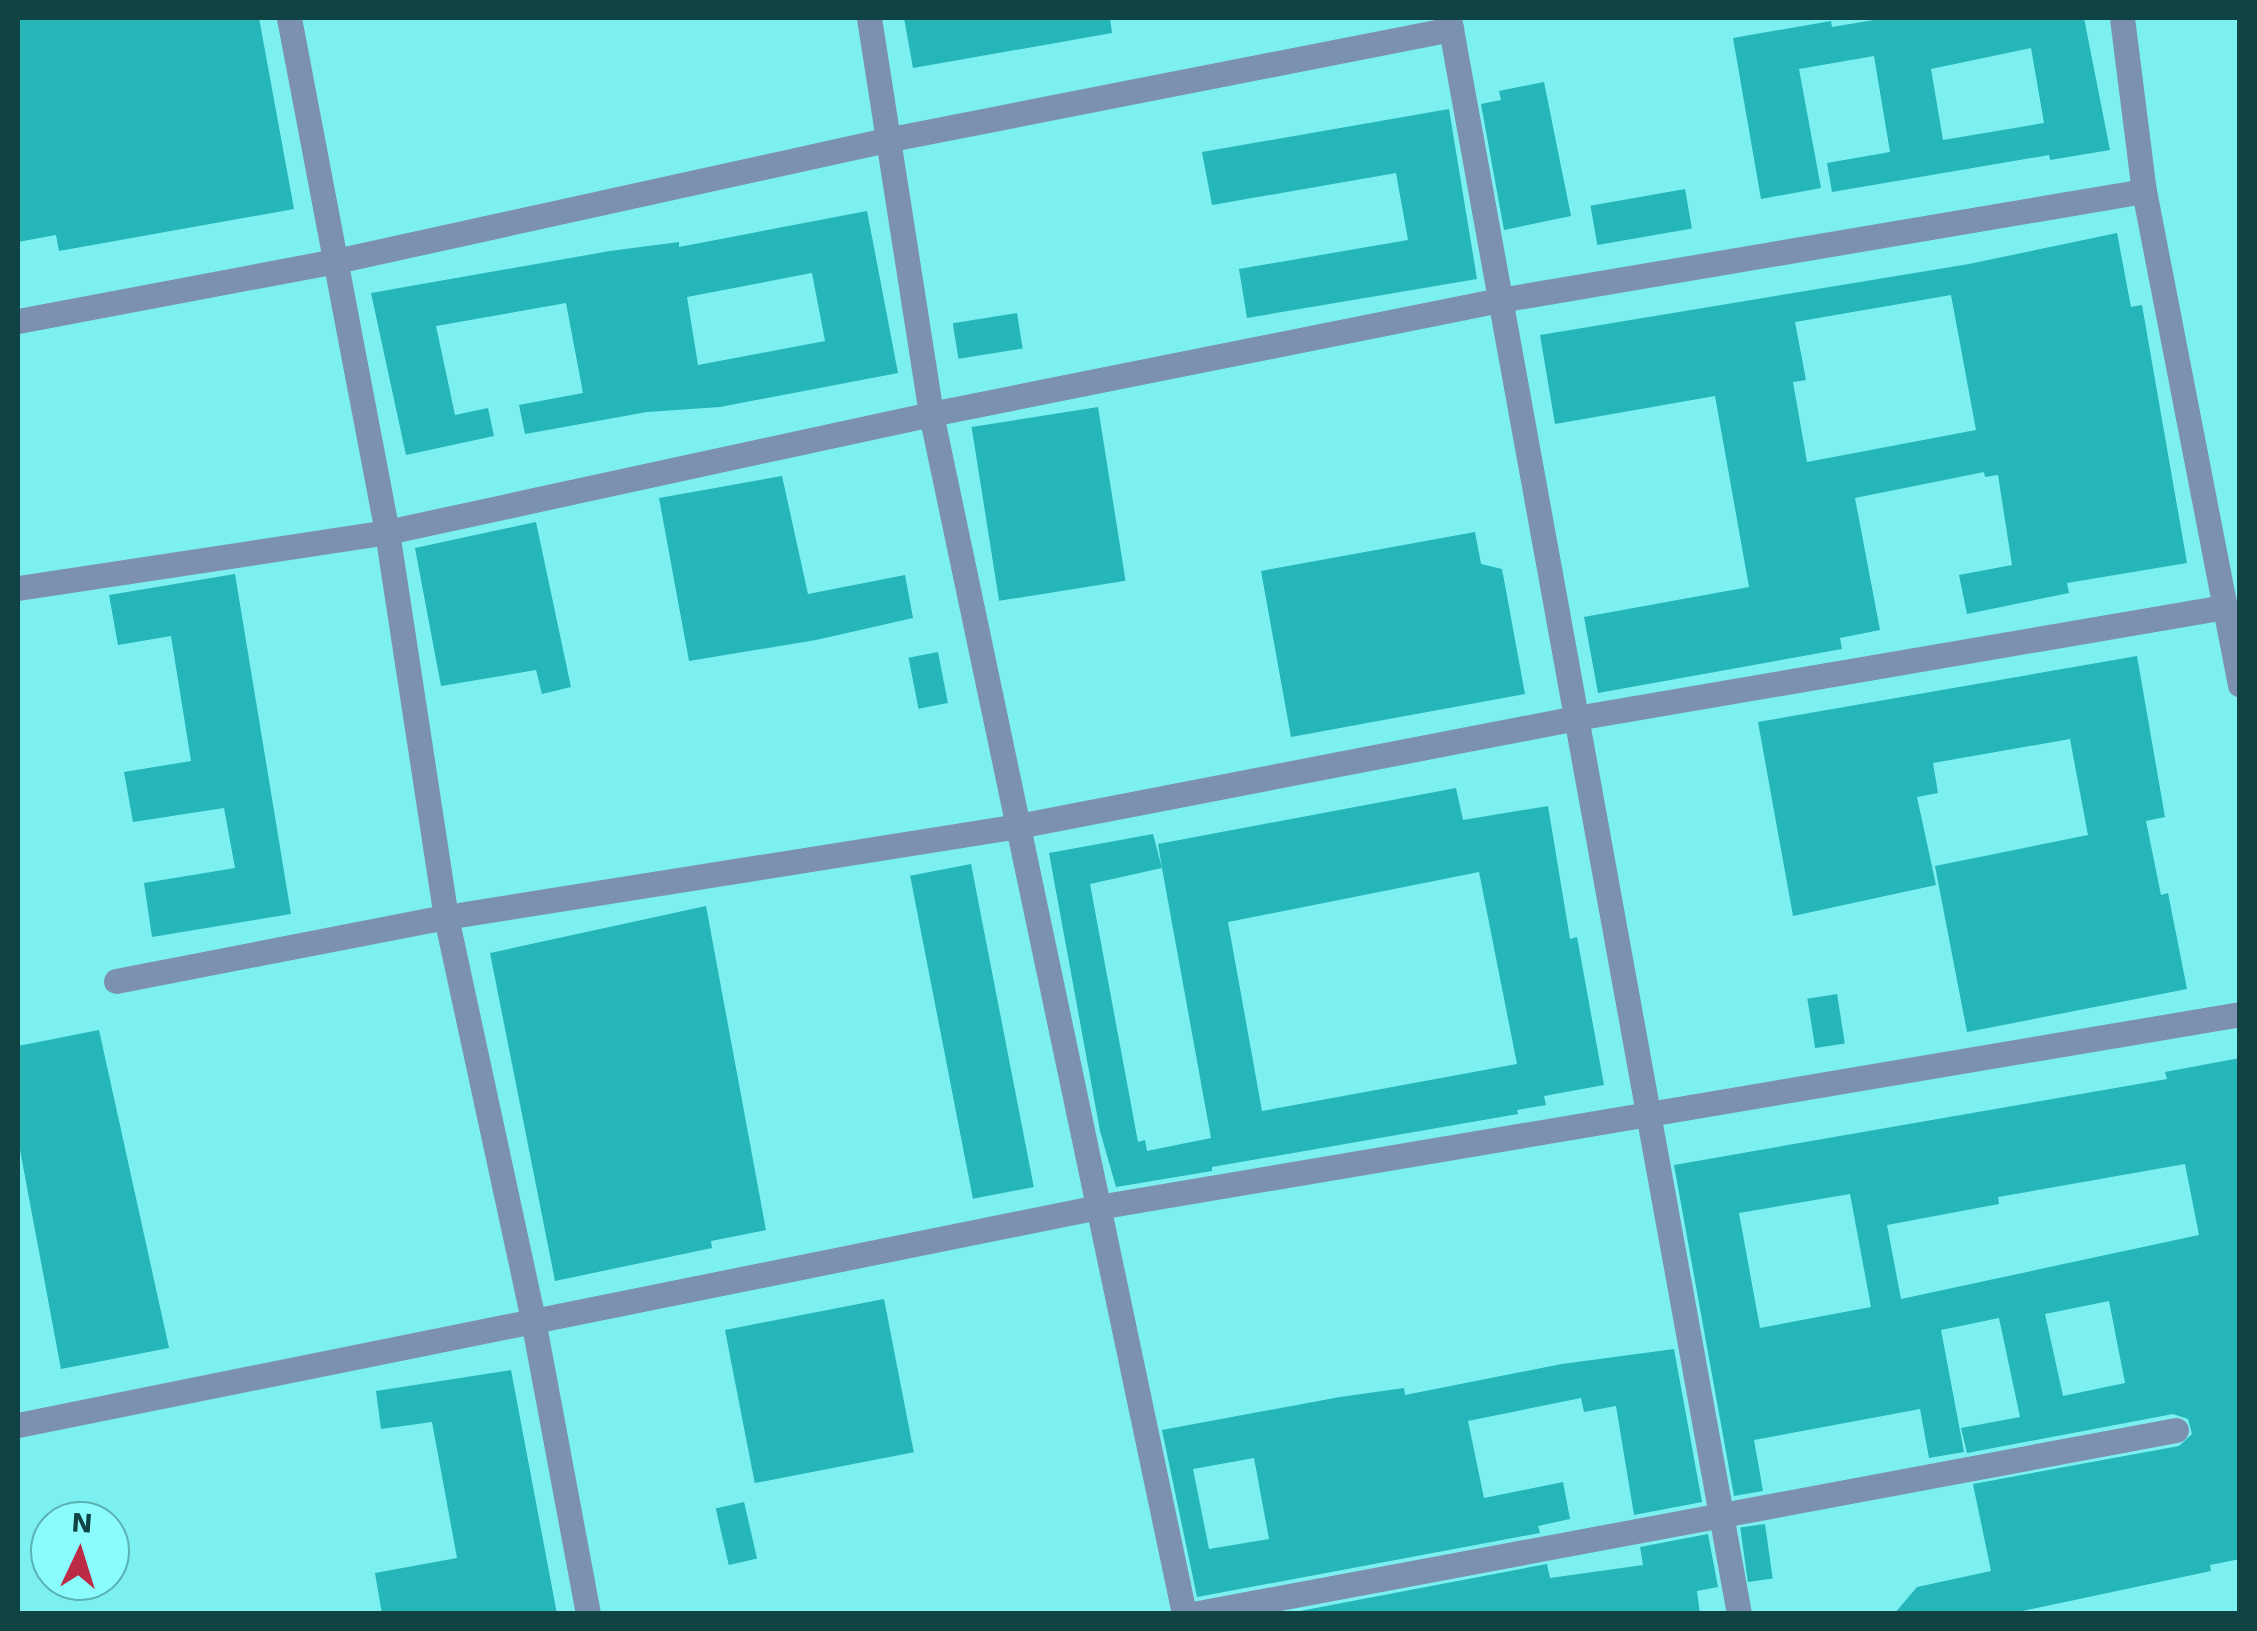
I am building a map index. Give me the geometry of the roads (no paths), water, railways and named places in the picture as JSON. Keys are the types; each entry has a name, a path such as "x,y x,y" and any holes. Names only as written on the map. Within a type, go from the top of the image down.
{"street":[{"path":"289,18 386,532 446,916 533,1320 588,1614"},
{"path":"869,18 891,139 931,414 1184,1614"},
{"path":"2122,18 2144,191 2240,685"},
{"path":"18,321 336,261 891,139 1450,23 1739,1614"},
{"path":"18,588 386,532 931,414 1500,300 2144,191"},
{"path":"116,981 446,916 1018,826 1576,718 2224,607"},
{"path":"18,1425 1098,1207 2240,1014"},
{"path":"1193,1614 2176,1430"}]}
